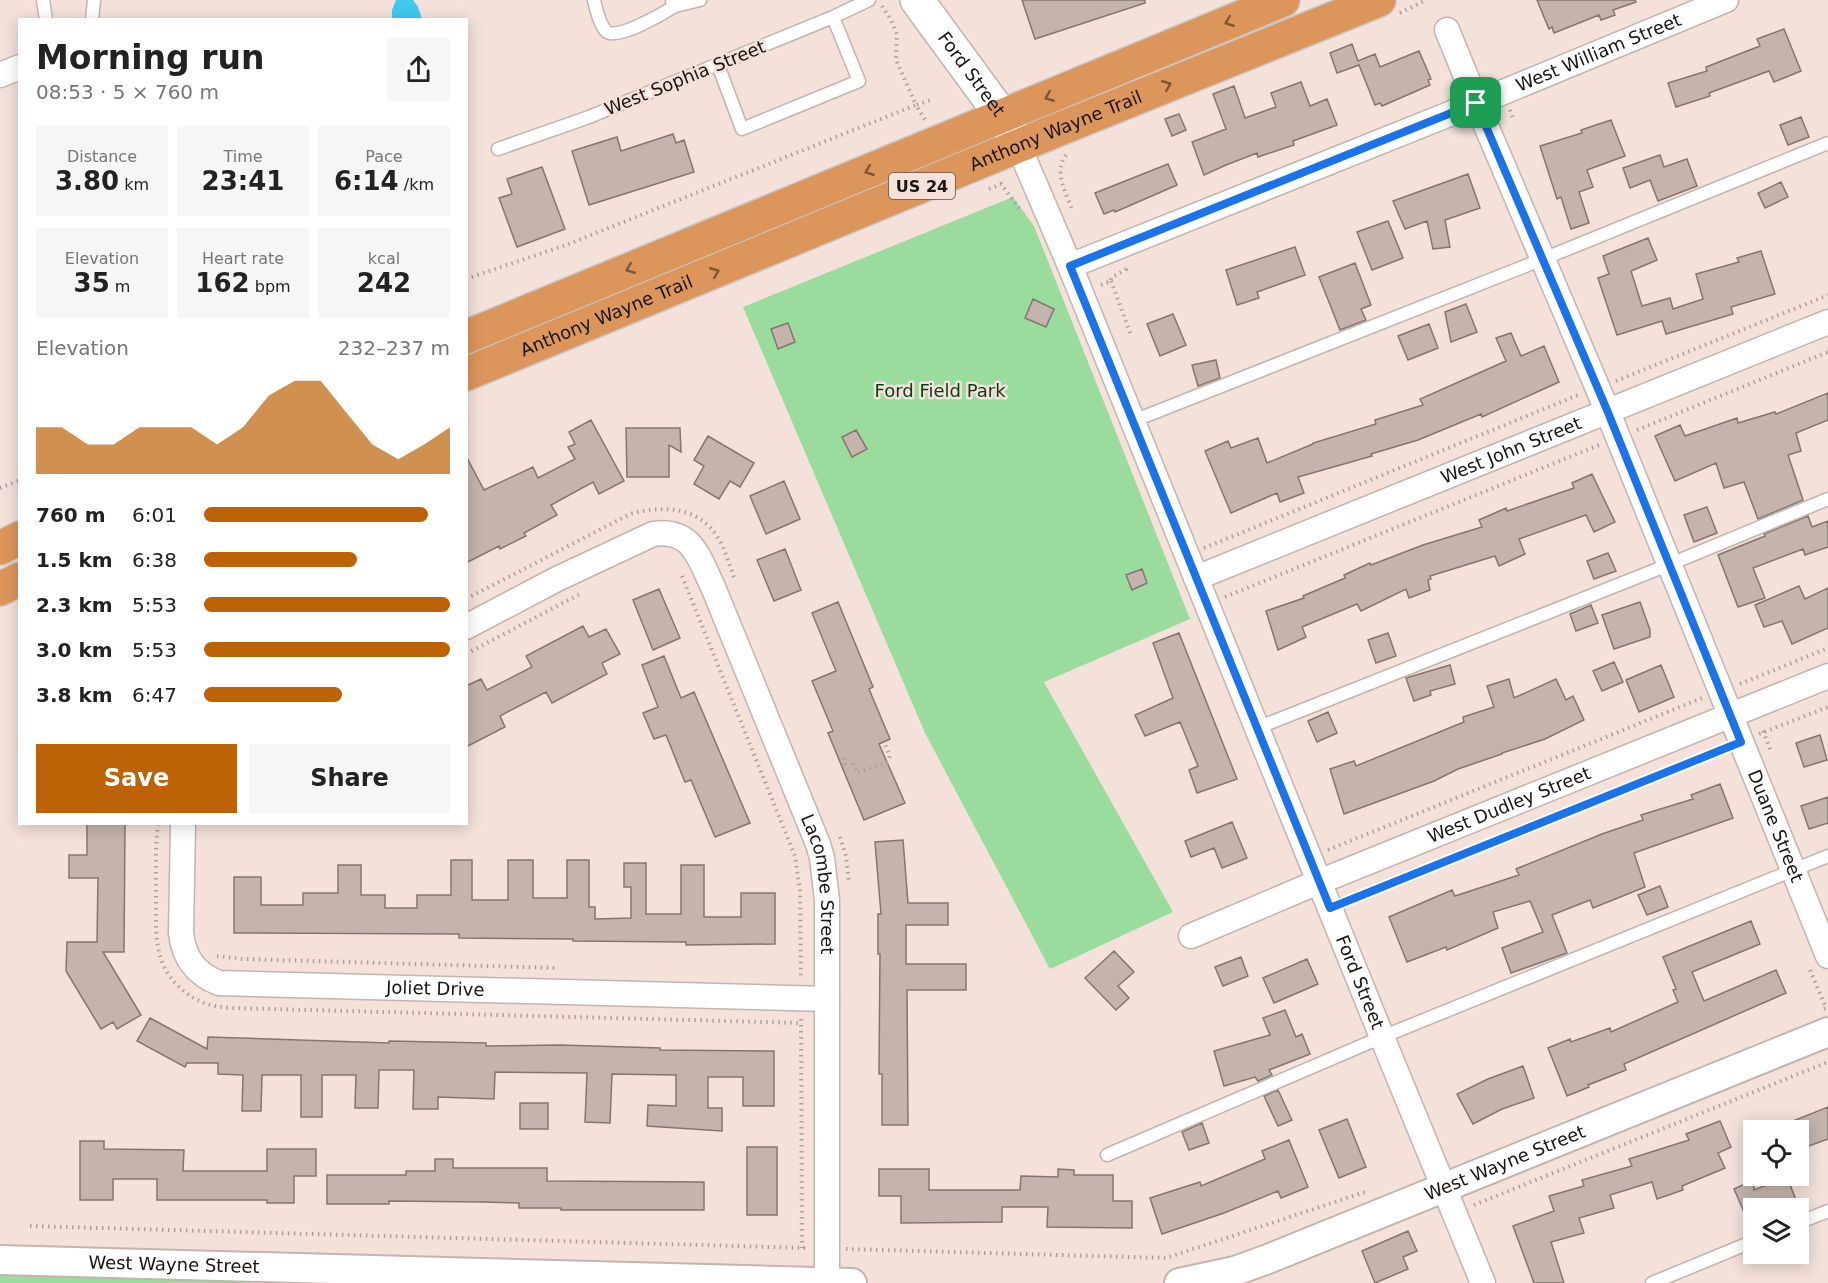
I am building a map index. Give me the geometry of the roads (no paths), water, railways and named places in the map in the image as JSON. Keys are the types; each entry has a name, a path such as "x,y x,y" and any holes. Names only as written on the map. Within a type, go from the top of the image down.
{"highway":[{"name":"Anthony Wayne Trail","path":"468,336 1283,0"},
{"name":"Anthony Wayne Trail","path":"468,373 1379,0"},
{"path":"0,548 18,539"},
{"path":"0,589 18,580"}],"main road":[{"name":"Ford Street","path":"917,0 1002,116 1019,147"}],"street":[{"name":"West William Street","path":"1070,266 1726,0"},
{"name":"Duane Street","path":"1447,30 1607,410 1668,565 1710,690 1730,716 1731,746 1793,871 1817,959"},
{"path":"0,75 18,68"},
{"name":"Ford Street","path":"1019,147 1070,266 1483,1283"},
{"name":"West John Street","path":"1196,578 1828,322"},
{"name":"Lacombe Street","path":"468,626 643,537 662,532 677,535 694,548 713,587 822,858 826,900 827,1282"},
{"name":"West Dudley Street","path":"1191,936 1828,676"},
{"name":"Joliet Drive","path":"183,825 182,947 196,970 206,978 219,983 801,987 827,999"},
{"name":"West Wayne Street","path":"1179,1283 1235,1271 1449,1199 1824,1021"},
{"name":"West Wayne Street","path":"0,1260 412,1277 852,1283"}],"lane":[{"path":"43,0 46,18"},
{"path":"92,18 94,0"},
{"path":"594,0 606,33 612,35 656,18 673,3 700,0"},
{"name":"West Sophia Street","path":"498,149 589,117 833,17 869,0"},
{"path":"718,65 742,129 838,90 859,81 833,17"},
{"path":"1133,421 1543,259 1828,143"},
{"path":"1257,728 1828,499"},
{"path":"1107,1155 1382,1037 1828,856"},
{"path":"1809,1219 1828,1211"},
{"path":"1652,1283 1743,1246"}],"water":[{"path":"396,0 413,0 422,18 392,18"}],"park label":[{"name":"Ford Field Park","path":"940,391"}]}
